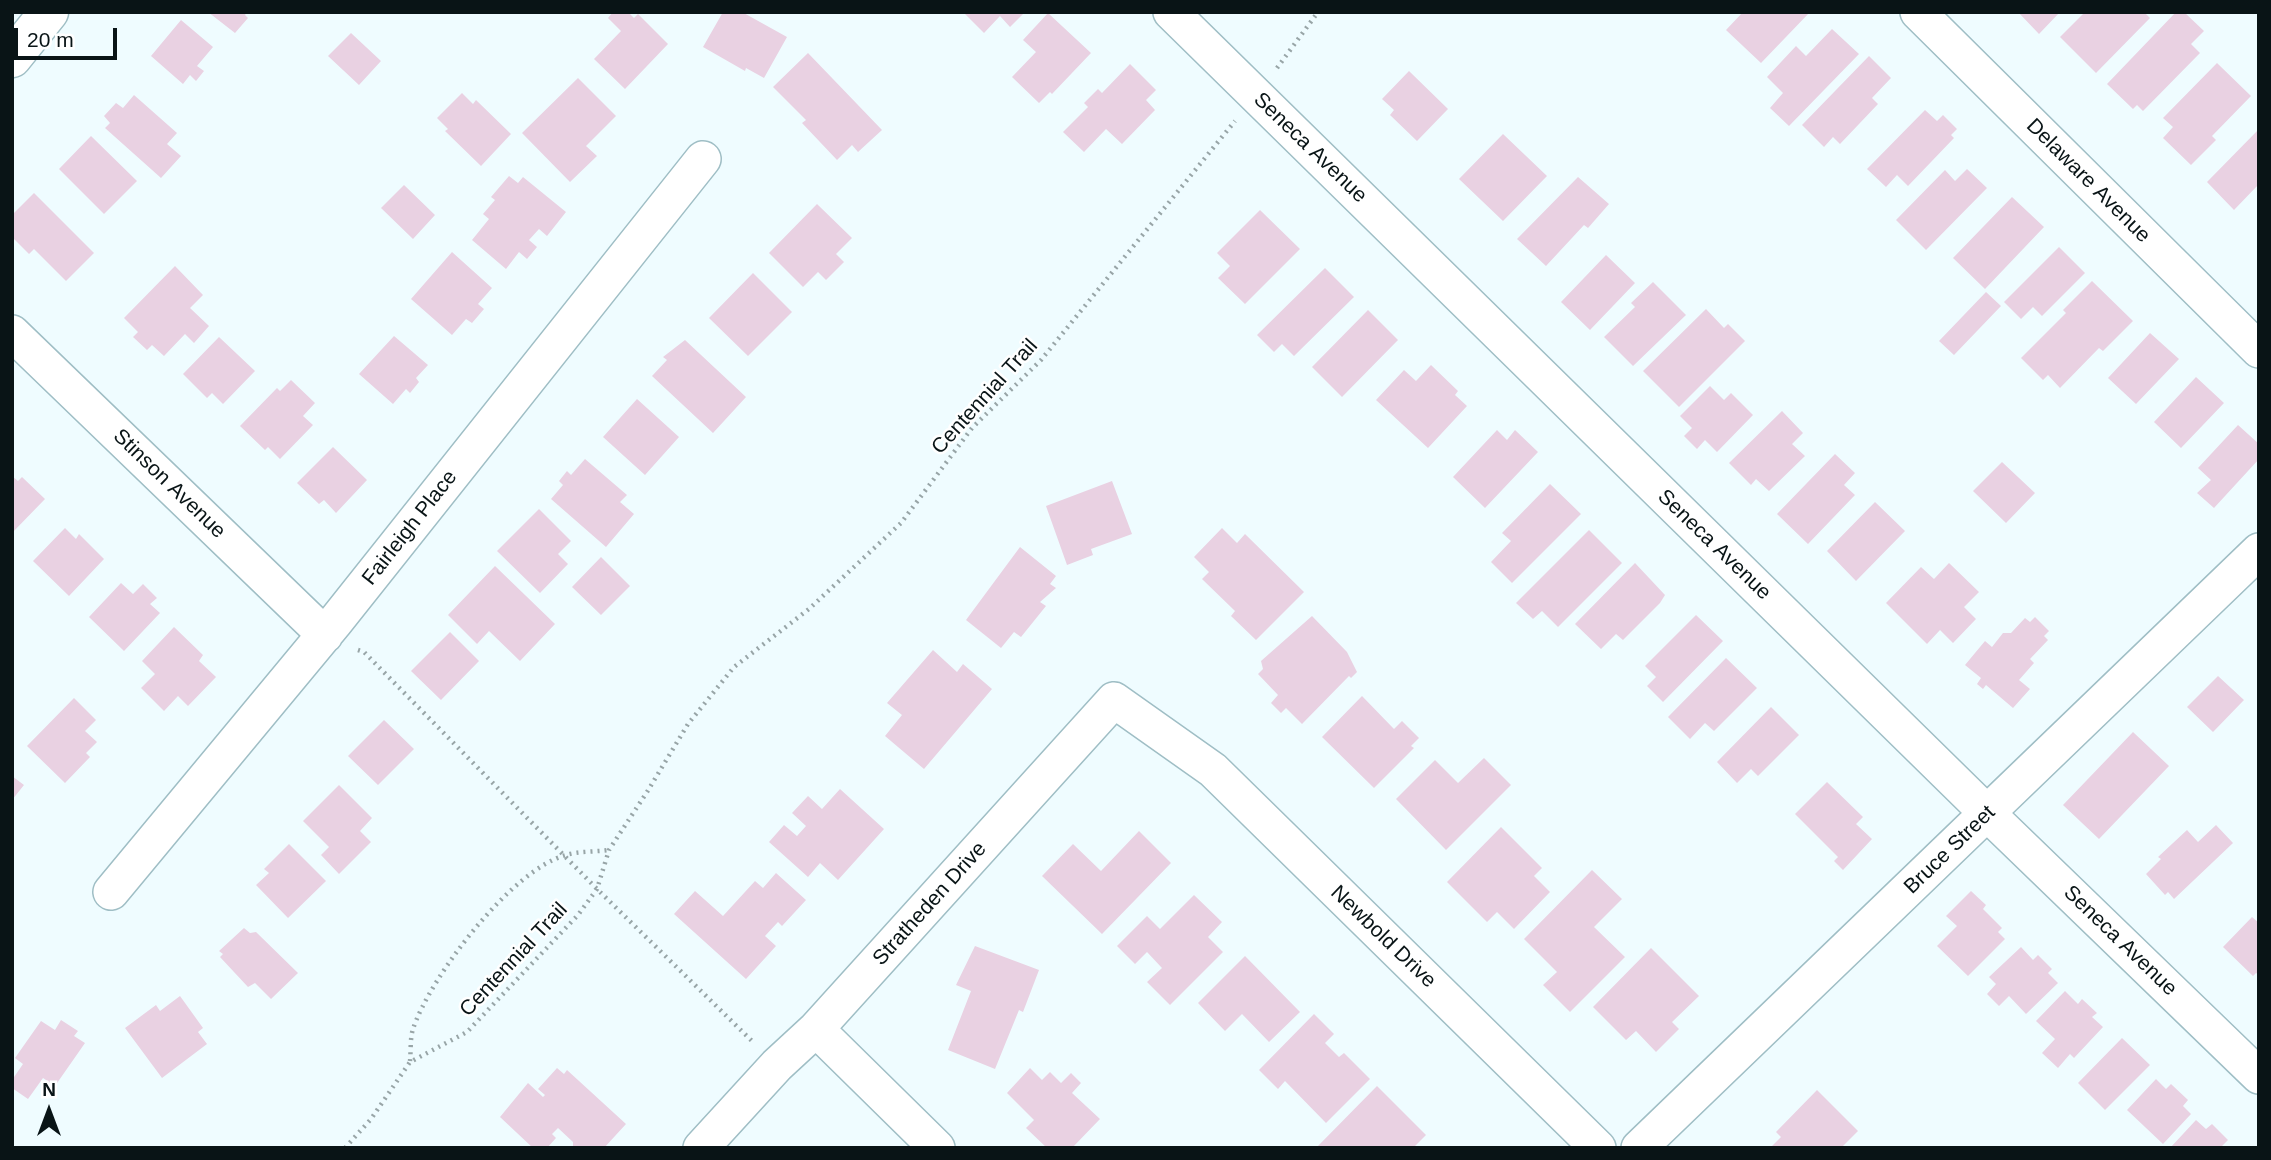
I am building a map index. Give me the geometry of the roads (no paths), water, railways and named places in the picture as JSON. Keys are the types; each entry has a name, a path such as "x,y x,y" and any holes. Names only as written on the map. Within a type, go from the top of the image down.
{"main road":[{"path":"12,58 49,12"}],"street":[{"name":"Seneca Avenue","path":"1171,12 1988,814 2259,1076"},
{"name":"Delaware Avenue","path":"1918,12 2259,350"},
{"name":"Fairleigh Place","path":"111,892 325,635 703,159"},
{"name":"Stinson Avenue","path":"12,332 325,635"},
{"name":"Bruce Street","path":"1639,1148 2259,551"},
{"name":"Stratheden Drive","path":"701,1148 777,1065 817,1029 1114,700 1162,733"},
{"name":"Newbold Drive","path":"1162,733 1213,770 1598,1148"},
{"path":"817,1029 937,1148"}]}
